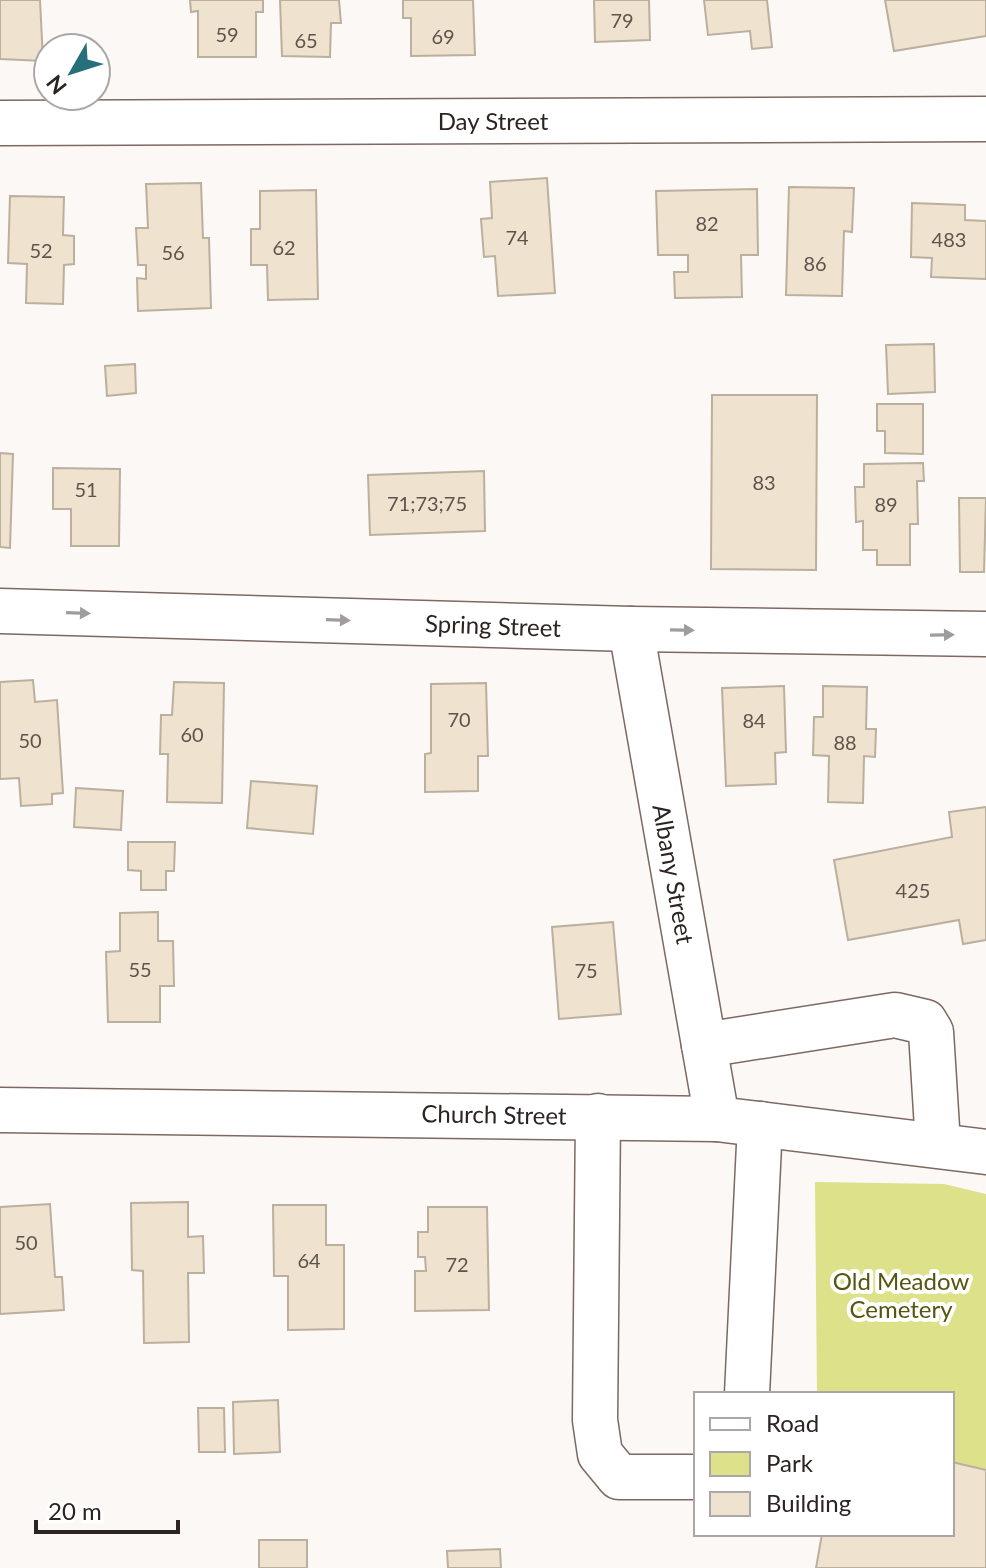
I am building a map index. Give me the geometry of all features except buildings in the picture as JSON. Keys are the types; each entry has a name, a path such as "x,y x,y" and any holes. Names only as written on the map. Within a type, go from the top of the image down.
{"street":[{"name":"Day Street","path":"0,123 986,119"},
{"name":"Spring Street","path":"0,611 631,629 986,634"},
{"name":"Albany Street","path":"631,629 717,1119"},
{"path":"704,1045 895,1015 925,1022 931,1032 938,1144"},
{"name":"Church Street","path":"0,1110 717,1119 986,1152"},
{"path":"598,1116 595,1420 600,1454 619,1477 694,1477"},
{"path":"747,1392 760,1124"}],"green space":[{"name":"Old Meadow Cemetery","path":"815,1182 944,1184 986,1194 986,1470 954,1462 954,1392 817,1392"}]}
